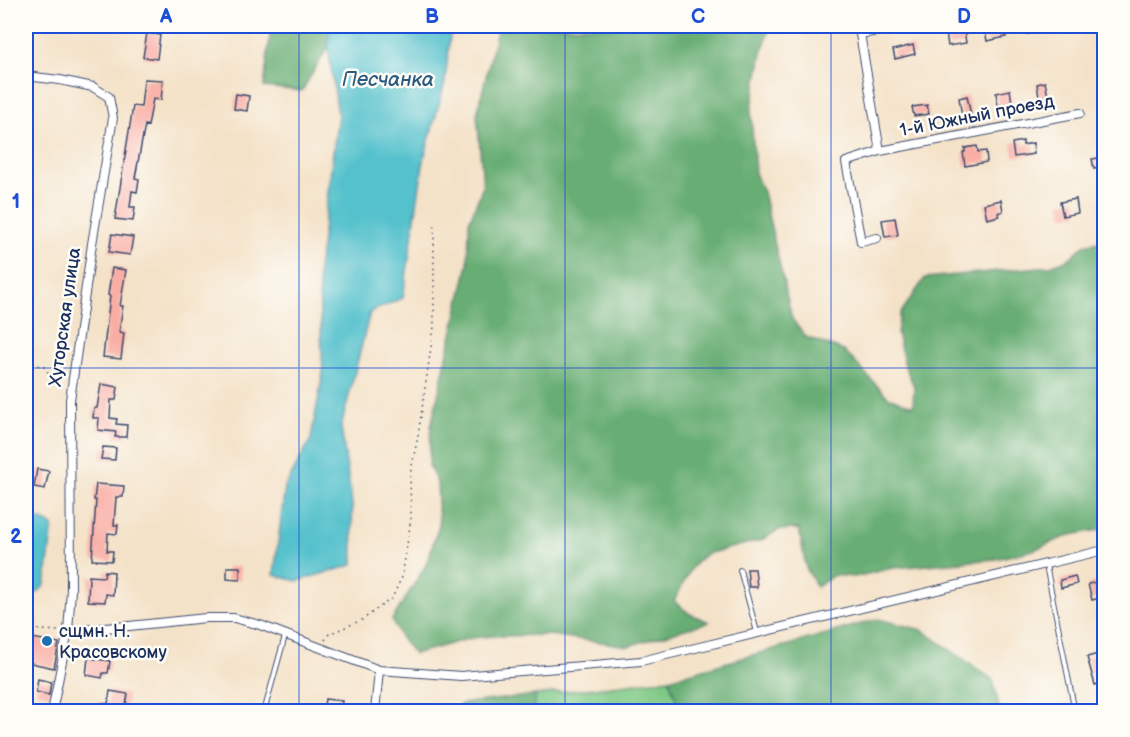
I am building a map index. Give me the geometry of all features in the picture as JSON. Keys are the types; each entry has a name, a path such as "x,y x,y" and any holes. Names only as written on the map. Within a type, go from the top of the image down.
{"street":[{"name":"1-й Южный проезд","path":"880,151 860,34 909,26"},
{"name":"Хуторская улица","path":"26,76 93,87 109,97 112,118 70,400 71,590 68,631 52,711"},
{"name":"1-й Южный проезд","path":"877,238 861,242 846,162 880,151 1080,113"},
{"path":"68,631 206,618 234,618 379,670 461,676 641,661 1104,550"},
{"path":"375,711 379,670"}],"lane":[{"path":"1046,564 1075,711"},
{"path":"740,570 757,633"},
{"path":"264,711 285,635"}],"path":[{"path":"320,648 329,634 362,620 392,598 402,577 411,519 410,475 434,327 434,222"},
{"path":"26,362 44,368 70,400"},
{"path":"26,629 68,631"}],"green space":[{"path":"271,26 329,26 328,47 302,91 264,87"},
{"path":"498,26 770,26 762,53 751,112 755,173 763,192 792,319 806,337 844,351 888,397 913,406 914,386 905,366 897,333 900,314 925,278 1050,266 1069,259 1084,245 1104,241 1104,364 1100,367 1104,385 1104,529 1070,535 1033,550 996,559 893,568 854,577 834,575 817,587 806,568 799,529 778,530 762,540 706,554 692,567 674,601 690,614 709,622 628,646 550,635 492,636 472,638 414,654 401,638 392,620 426,565 439,525 437,483 429,466 431,426 468,264 469,222 483,186 477,114"},
{"path":"878,619 922,630 993,680 1000,711 680,711 669,679"},
{"path":"669,679 680,711 532,712 536,695"},
{"path":"536,695 532,711 460,711 460,704"}],"water":[{"name":"Песчанка","path":"329,26 451,26 445,82 424,158 403,298 370,312 341,427 352,504 353,565 297,581 274,575 285,487 311,439 323,373 318,270 338,114 328,48"},
{"path":"35,518 53,526 45,585 37,593 26,591 26,526"}],"building":[{"path":"984,26 995,26 995,28 1004,26 1006,37 987,41"},
{"path":"1027,26 1050,26 1050,29 1028,34"},
{"path":"964,30 966,43 948,46 946,33"},
{"path":"147,33 160,35 157,59 143,57"},
{"path":"913,45 915,54 895,59 893,50"},
{"path":"144,79 163,80 161,100 153,99 148,126 145,125 135,178 139,179 137,192 132,191 130,207 135,207 133,221 115,219 133,106 141,107"},
{"path":"1045,82 1048,96 1039,97 1037,84"},
{"path":"1010,90 1012,103 998,106 996,93"},
{"path":"236,94 249,96 247,111 234,109"},
{"path":"967,96 971,115 962,116 959,98"},
{"path":"927,105 929,114 914,116 912,107"},
{"path":"1023,141 1023,145 1033,143 1034,154 1014,157 1012,143"},
{"path":"977,146 978,152 986,151 987,162 965,166 963,152 965,148"},
{"path":"1104,157 1104,167 1094,169 1092,159"},
{"path":"1076,199 1078,213 1063,216 1060,202"},
{"path":"1001,200 1003,211 998,213 999,216 987,219 984,204"},
{"path":"895,218 898,235 885,237 882,220"},
{"path":"112,234 133,237 130,255 109,252"},
{"path":"112,268 126,270 120,306 123,306 119,332 124,333 121,359 103,357"},
{"path":"101,384 118,387 116,400 111,400 110,418 117,419 116,424 127,425 126,437 115,437 116,432 98,430 99,418 93,418"},
{"path":"103,447 116,448 115,460 101,459"},
{"path":"37,469 49,471 45,489 34,487"},
{"path":"96,484 124,486 123,497 116,497 114,525 118,525 117,534 108,533 107,551 113,551 112,561 92,560"},
{"path":"227,567 240,567 240,580 227,579"},
{"path":"747,569 755,569 757,587 749,587"},
{"path":"105,571 114,572 113,595 106,594 105,602 88,601 89,576 104,577"},
{"path":"1075,576 1077,584 1061,588 1060,580"},
{"path":"1104,581 1104,597 1092,600 1088,584"},
{"path":"27,637 59,643 54,668 26,662"},
{"path":"1102,653 1104,682 1095,685 1087,657"},
{"path":"88,658 110,661 108,673 103,673 102,678 86,675"},
{"path":"38,679 51,682 49,695 36,692"},
{"path":"110,691 128,694 125,711 99,711 100,703 108,704"},
{"path":"325,699 342,701 341,711 323,711"}],"place":[{"name":"сщмн. Н. Красовскому","path":"47,641"}]}
